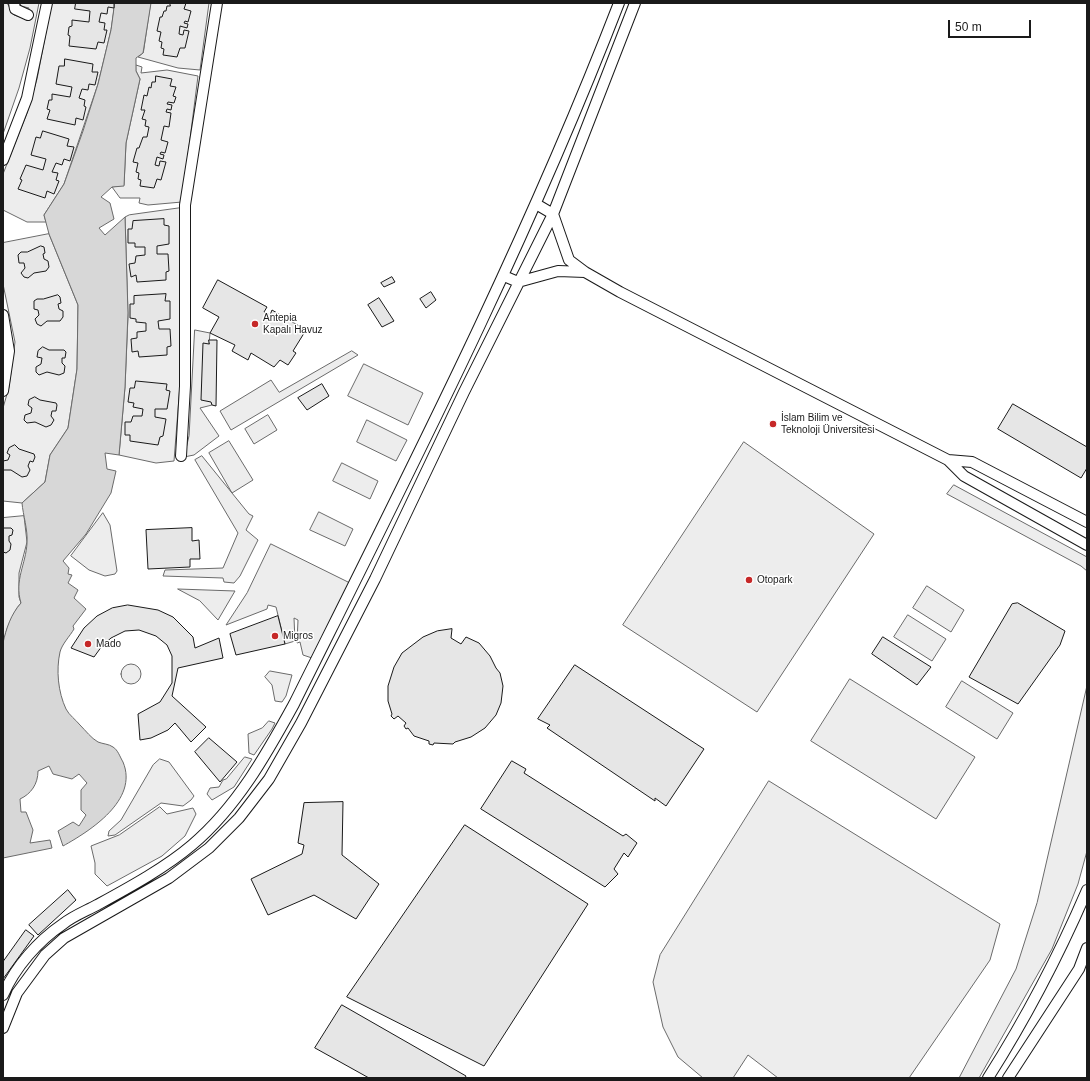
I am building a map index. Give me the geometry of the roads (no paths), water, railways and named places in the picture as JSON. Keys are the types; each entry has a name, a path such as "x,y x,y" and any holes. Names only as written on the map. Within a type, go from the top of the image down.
{"street":[{"path":"14,3 15,9 28,15"},
{"path":"3,160 27,98 47,3"},
{"path":"181,456 186,356 185,205 217,3"},
{"path":"3,995 18,968 34,950 62,924 136,884 191,846 215,823 236,799 265,757 294,704 377,537 504,276 536,204 619,3"},
{"path":"3,1028 17,993 45,956 64,938 169,878 209,848 239,818 269,779 301,723 371,586 518,282 553,214 635,3"},
{"path":"536,204 553,214 569,260 585,272 620,292 948,460 964,476 1087,545"},
{"path":"504,276 518,282 558,271 585,272"},
{"path":"3,315 9,351 3,391"},
{"path":"948,460 972,462 1087,522"},
{"path":"988,1078 1018,1031 1072,926 1087,890"},
{"path":"1008,1078 1080,969 1087,948"}],"place":[{"name":"Antepia Kapalı Havuz","path":"255,324"},
{"name":"İslam Bilim ve Teknoloji Üniversitesi","path":"773,424"},
{"name":"Otopark","path":"749,580"},
{"name":"Migros","path":"275,636"},
{"name":"Mado","path":"88,644"}]}
